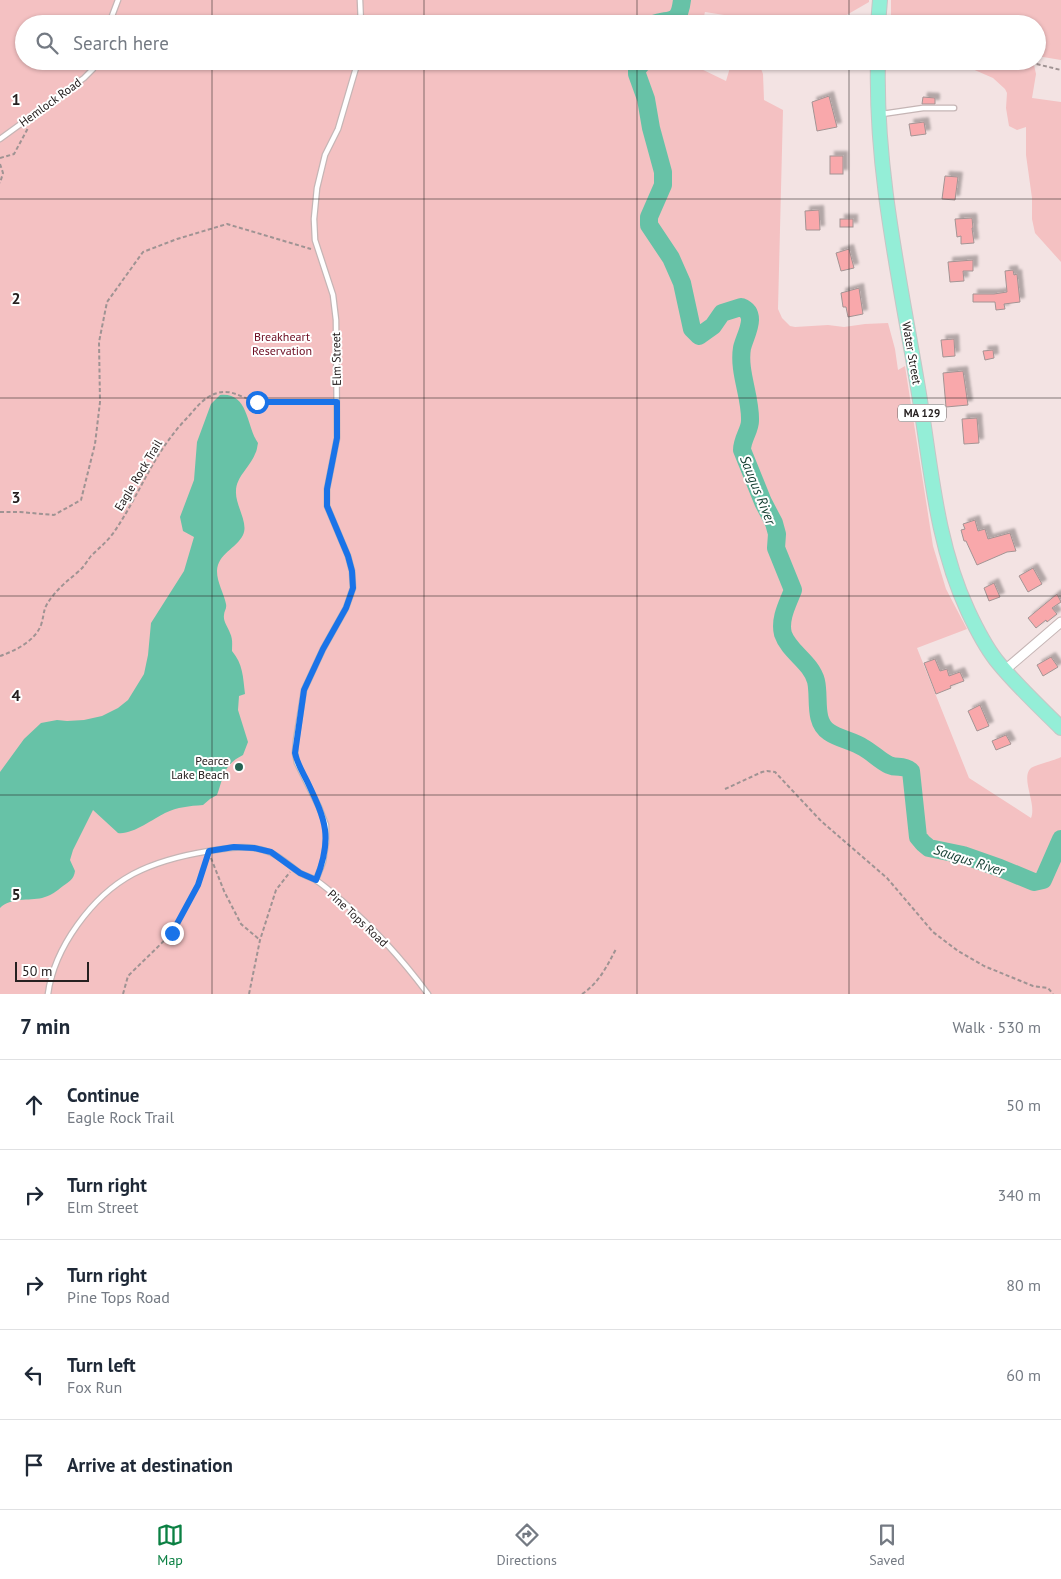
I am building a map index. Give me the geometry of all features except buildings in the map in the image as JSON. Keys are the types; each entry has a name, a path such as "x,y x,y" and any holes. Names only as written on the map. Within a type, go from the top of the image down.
{"main road":[{"path":"879,15 880,0"},
{"name":"Water Street","path":"878,70 878,114 882,167 932,475 948,556 968,610 995,659 1061,728"}],"street":[{"path":"1005,670 1061,622"}],"lane":[{"path":"112,15 118,0"},
{"path":"360,0 361,15"},
{"name":"Hemlock Road","path":"0,138 84,78 92,70"},
{"name":"Elm Street","path":"316,880 323,862 326,825 297,762 295,753 304,690 323,649 346,608 353,588 352,571 348,556 327,506 327,489 337,438 336,320 332,295 316,240 314,219 325,155 338,129 355,70"},
{"path":"878,114 900,113 923,108 954,108"},
{"name":"Pine Tops Road","path":"48,994 56,961 74,929 94,906 114,888 133,874 168,860 234,847 254,848 271,852 293,868 316,880 361,917 384,940 428,994"}],"path":[{"path":"1046,66 1061,70"},
{"path":"0,158 14,154 29,126 26,119"},
{"path":"0,164 3,173 0,183"},
{"path":"0,512 54,515 80,500 96,444 100,402 99,342 107,302 142,252 227,224 319,251"},
{"name":"Eagle Rock Trail","path":"0,656 9,653 34,635 41,625 43,610 50,598 61,585 81,570 115,531 170,438 201,402 210,396 222,392 232,392 257,402 337,402"},
{"path":"725,789 759,773 775,772 821,821 886,878 933,932 958,951 984,966 1033,986 1048,988 1053,994"},
{"path":"209,851 224,891 241,924 260,940"},
{"path":"123,994 128,976 172,933 198,885 209,851"},
{"path":"249,994 260,940 276,890 293,868"},
{"path":"582,994 591,988 605,971 616,949"}],"green space":[{"name":"Breakheart Reservation","path":"0,0 869,0 869,2 847,15 724,15 705,12 704,15 15,15 15,70 703,70 726,81 729,70 761,70 764,100 783,110 778,309 782,318 790,326 795,327 828,325 844,327 888,323 898,370 905,366 933,546 946,589 967,629 917,648 969,778 1031,818 1032,806 1027,778 1028,772 1031,768 1061,757 1061,994 0,994"},
{"path":"891,0 1061,0 1061,60 1046,58 1046,15 891,15"},
{"path":"975,70 1035,70 1032,98 1061,102 1061,262 1035,233 1026,155 1026,127 1017,130 1009,126 1006,108 1007,93 993,78"}],"shaded area":[{"path":"220,395 229,396 242,404 258,443 253,459 238,481 236,491 244,525 243,535 220,560 217,571 226,604 224,620 232,637 232,651 236,656 243,676 245,694 239,696 238,710 248,742 243,755 228,767 217,795 203,805 170,811 130,832 118,833 93,810 73,850 70,860 75,871 71,880 51,895 37,899 9,902 0,908 0,772 24,739 41,723 57,720 84,720 102,716 118,708 128,700 144,674 151,623 184,571 194,537 183,531 180,517 194,480 197,442 211,404"}],"waterway":[{"name":"Saugus River","path":"678,15 682,0"},
{"name":"Saugus River","path":"637,70 646,99 651,128 663,172 663,185 649,217 649,225 671,258 682,283 692,329 699,336 713,326 722,313 741,307 749,315 750,320 741,357 749,403 750,421 742,450 763,502 774,523 777,534 776,548 793,590 783,617 783,634 790,646 813,674 816,681 821,722 829,732 860,746 892,766 911,771 918,837 929,848 963,855 1034,882 1043,880 1061,839"}],"place":[{"name":"Pearce Lake Beach","path":"239,767"}],"route":[{"path":"172,933 198,885 209,851 234,847 254,848 271,852 300,873 316,880 323,862 326,825 297,762 295,753 304,690 323,649 346,608 353,588 352,571 348,556 327,506 327,489 337,438 337,402 257,402"}]}
